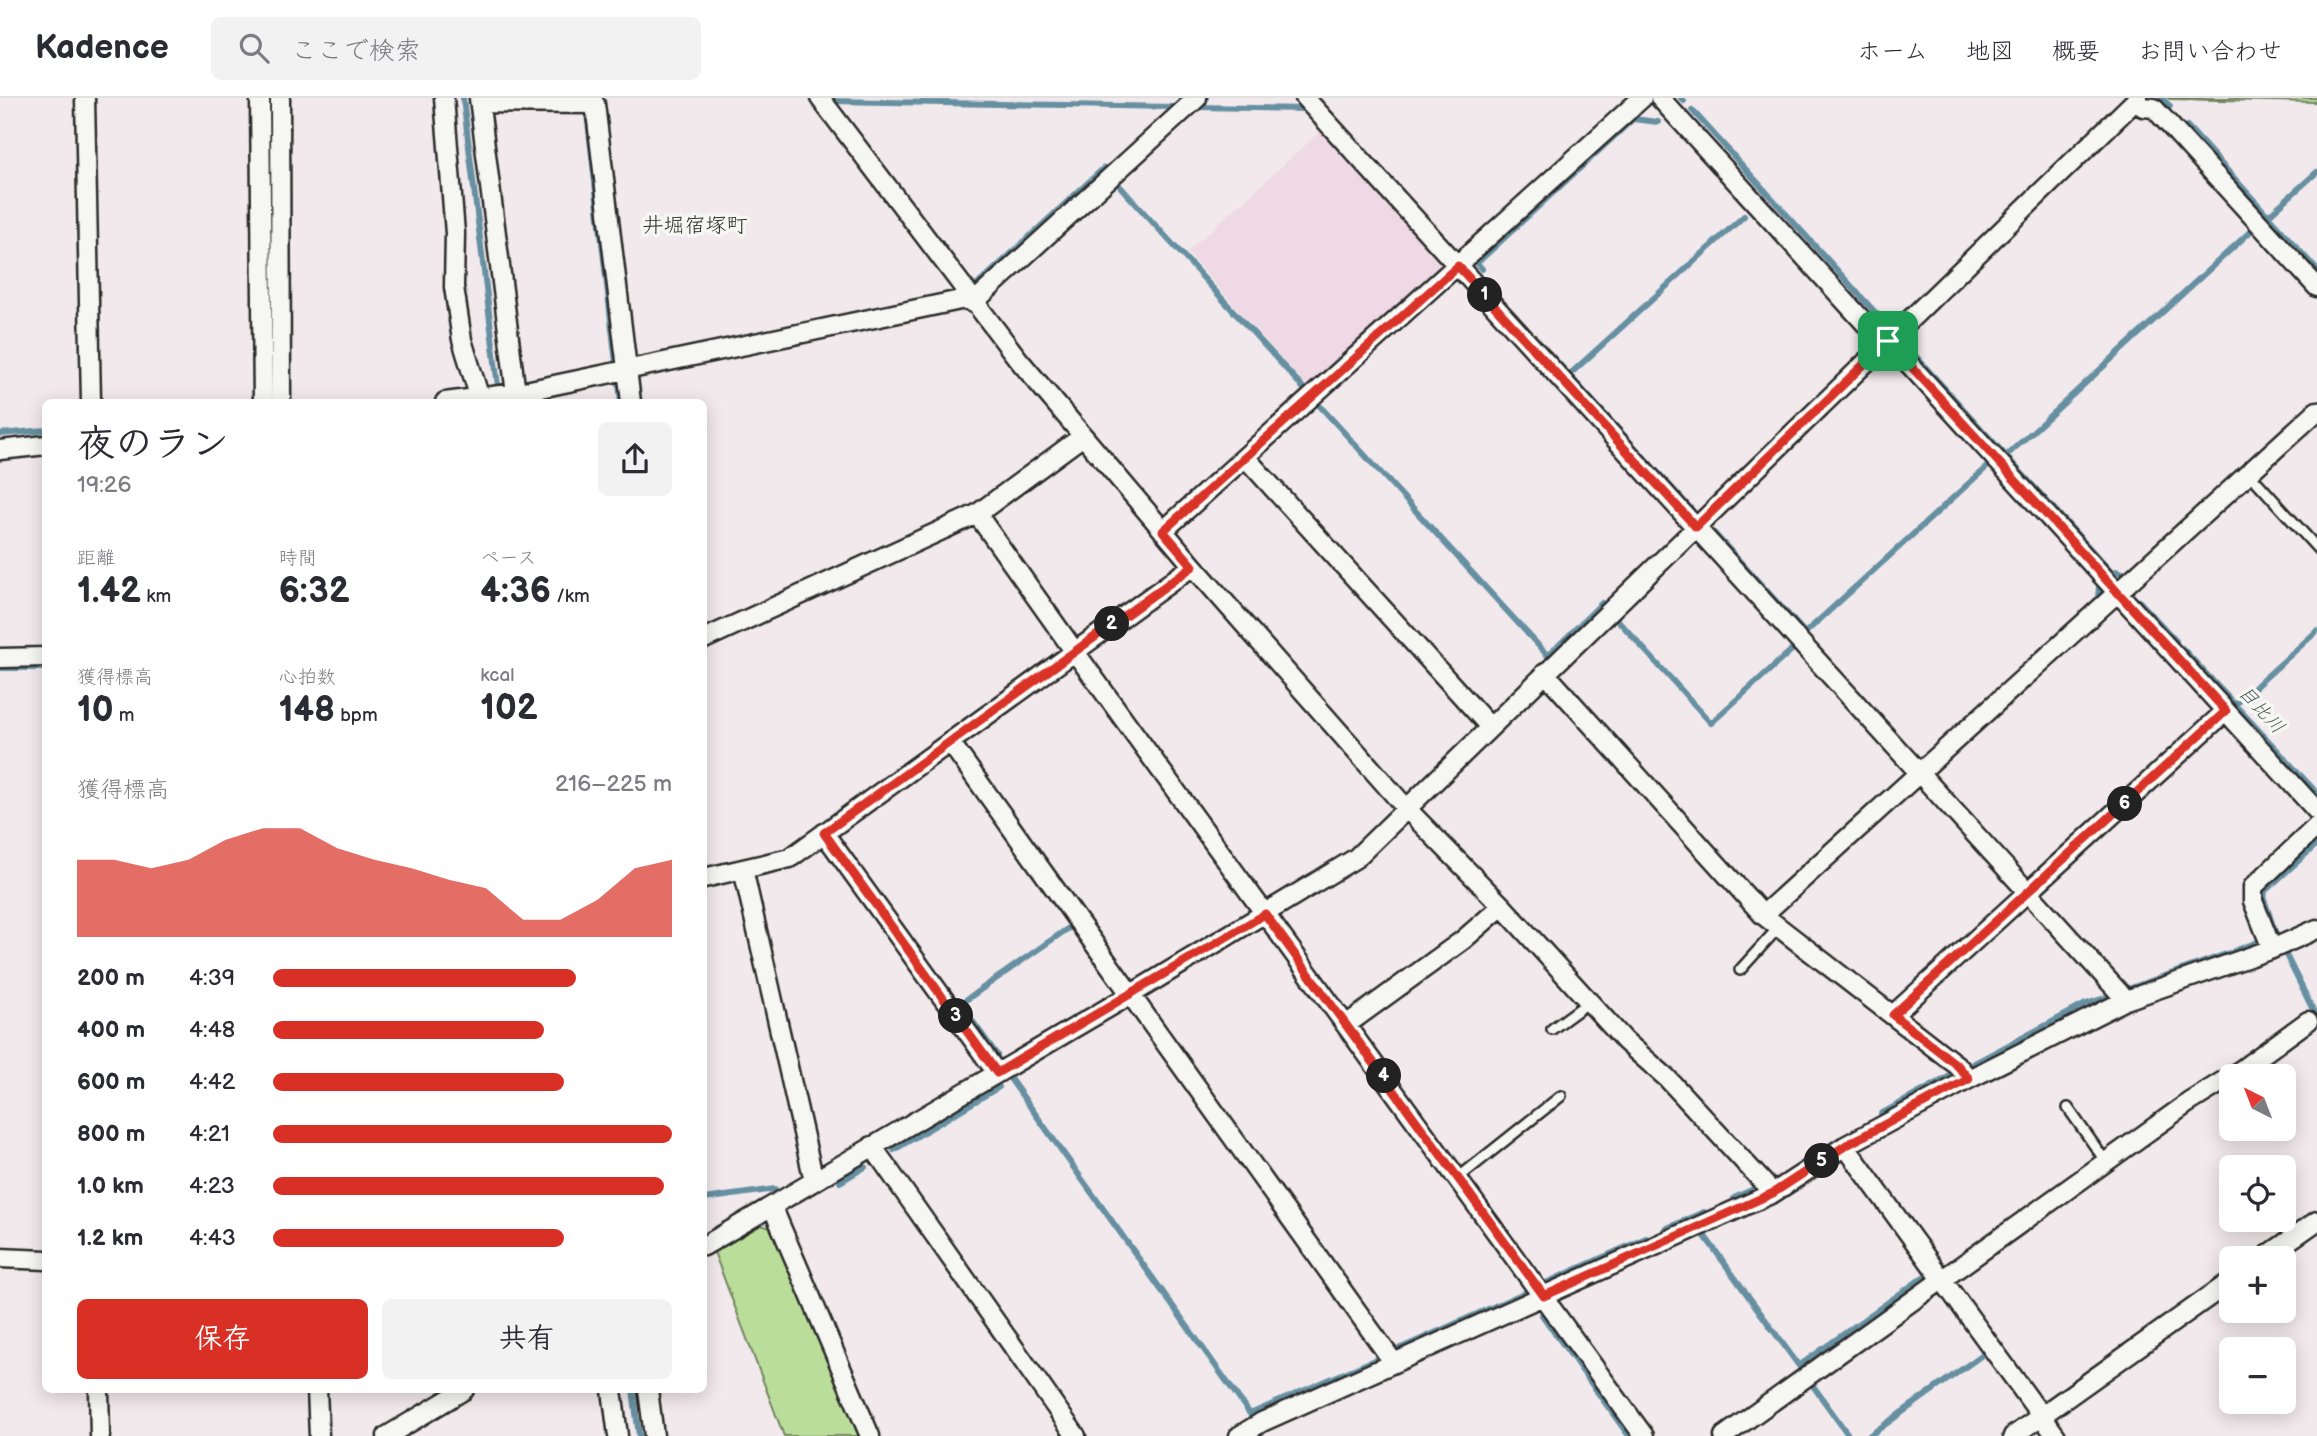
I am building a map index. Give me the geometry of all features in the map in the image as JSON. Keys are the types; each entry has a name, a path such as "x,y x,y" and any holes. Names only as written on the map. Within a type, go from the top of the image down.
{"street":[{"path":"85,98 91,399"},
{"path":"260,98 263,399"},
{"path":"280,98 281,399"},
{"path":"444,98 455,233 454,288 462,340 483,399"},
{"path":"820,98 1017,359 1193,566 1406,808 1502,906 1625,1041 1667,1079 1773,1193"},
{"path":"491,399 971,300 1198,98"},
{"path":"1306,98 2126,1000"},
{"path":"1163,531 1642,98"},
{"path":"1660,98 2317,811"},
{"path":"707,1244 1130,995 1356,858 2137,99 2143,107 2154,108 2317,287"},
{"path":"514,396 480,101 595,104 631,399"},
{"path":"1763,915 2317,411"},
{"path":"707,638 977,514 1083,436"},
{"path":"0,450 42,446"},
{"path":"1245,457 1490,727"},
{"path":"977,514 1644,1436"},
{"path":"707,877 790,858 1193,566"},
{"path":"0,658 42,657"},
{"path":"1545,673 1763,915 1958,1066 1969,1079"},
{"path":"1893,1015 2226,711"},
{"path":"950,742 1394,1363"},
{"path":"2272,949 2253,901 2253,887 2317,826"},
{"path":"824,833 997,1073"},
{"path":"743,869 814,1181"},
{"path":"1346,1025 1463,940 1502,906"},
{"path":"1238,1436 1262,1422 1773,1193 1845,1146 1969,1079 2126,1000 2272,949 2317,929"},
{"path":"1724,1436 2188,1103 2241,1070 2308,1021"},
{"path":"872,1146 1076,1436"},
{"path":"1845,1146 2056,1436"},
{"path":"772,1206 870,1436"},
{"path":"2281,1246 2317,1221"},
{"path":"0,1258 42,1260"},
{"path":"2013,1436 2219,1289"},
{"path":"99,1393 100,1436"},
{"path":"317,1393 318,1436"},
{"path":"387,1436 459,1393"},
{"path":"612,1393 618,1436"},
{"path":"648,1393 654,1436"}],"lane":[{"path":"2249,473 2317,548"},
{"path":"1740,970 1779,927"},
{"path":"1552,1029 1589,1002"},
{"path":"1458,1178 1561,1096"},
{"path":"2068,1108 2106,1162"}],"shaded area":[{"path":"1323,129 1443,260 1442,269 1309,389 1187,252"}],"green space":[{"path":"2317,98 2317,102 2169,99"},
{"path":"761,1225 771,1228 860,1436 784,1436 714,1252"}],"waterway":[{"path":"463,98 499,395"},
{"path":"1681,98 1684,101"},
{"path":"2161,98 2170,106"},
{"path":"270,101 272,288"},
{"path":"831,101 1174,107"},
{"path":"1198,107 1306,109"},
{"path":"1692,110 1883,321"},
{"path":"587,113 616,363"},
{"path":"1482,269 1477,263 1633,119 1658,122"},
{"path":"2187,126 2317,270"},
{"path":"969,286 974,288 1104,168"},
{"path":"2268,216 2317,172"},
{"path":"1117,183 1306,391"},
{"path":"1569,375 1744,216"},
{"path":"2006,456 2252,230"},
{"path":"1909,349 2113,574 2116,571 2126,574 2130,570"},
{"path":"1549,353 1692,510"},
{"path":"619,383 621,399"},
{"path":"1319,405 1548,656 1602,603"},
{"path":"0,434 42,430"},
{"path":"1714,533 1805,633 1990,464"},
{"path":"2094,603 2098,598 2099,587"},
{"name":"目比川","path":"2139,601 2176,641"},
{"path":"1615,617 1711,723 1795,647"},
{"path":"2235,705 2317,631"},
{"name":"目比川","path":"2182,648 2317,793"},
{"path":"0,668 42,668"},
{"name":"目比川","path":"2277,938 2264,899 2265,891 2317,844"},
{"path":"997,1055 960,1004 1070,927"},
{"path":"2234,951 2258,942"},
{"path":"2128,989 2229,953"},
{"name":"目比川","path":"2285,953 2317,1018"},
{"path":"1971,1065 2086,1004 2111,996"},
{"path":"1881,1114 1954,1074"},
{"path":"1011,1080 1250,1414 1379,1358"},
{"path":"894,1150 999,1087"},
{"path":"840,1182 865,1167"},
{"path":"1734,1198 1756,1188"},
{"path":"707,1199 775,1189"},
{"path":"1690,1218 1704,1212"},
{"path":"1665,1229 1686,1220"},
{"path":"1704,1235 1799,1366 1925,1276"},
{"path":"1546,1283 1646,1238"},
{"path":"1399,1349 1524,1293"},
{"path":"1542,1315 1629,1436"},
{"path":"1869,1436 1986,1352"},
{"path":"1811,1383 1849,1436"},
{"path":"633,1393 639,1436"}],"district":[{"name":"井堀宿塚町","path":"695,225"}],"route":[{"path":"1458,266 1696,527 1888,341 2226,711 1893,1015 1958,1066 1969,1079 1845,1146 1773,1193 1544,1296 1265,914 997,1073 824,833 1193,566 1163,531 1458,266"}]}
